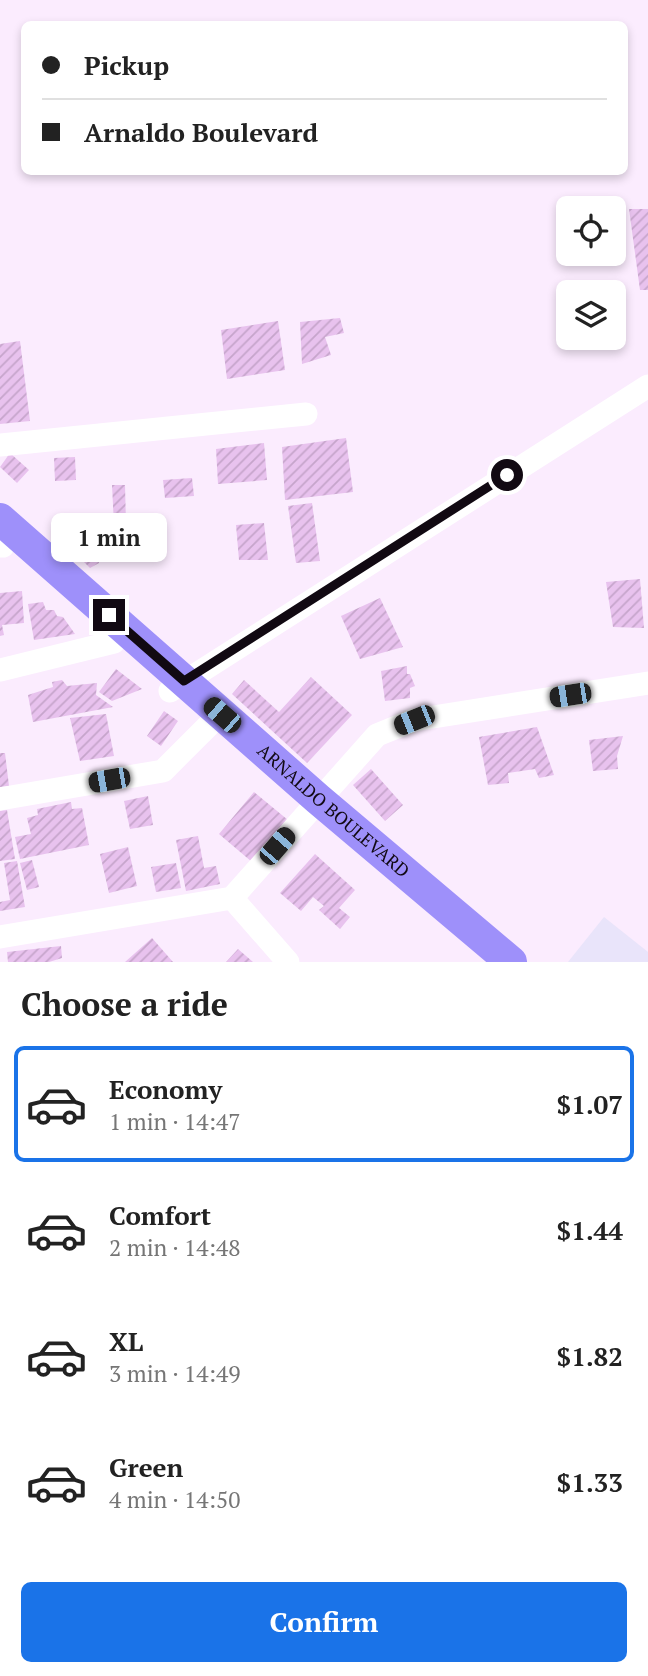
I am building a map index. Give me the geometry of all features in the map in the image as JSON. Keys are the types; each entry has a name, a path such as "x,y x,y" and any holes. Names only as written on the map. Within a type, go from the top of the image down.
{"highway":[{"name":"ARNALDO BOULEVARD","path":"1,538 47,572 313,805 483,962"},
{"name":"ARNALDO BOULEVARD","path":"47,572 114,642 177,686 209,725 511,962"}],"street":[{"path":"177,686 648,386"},
{"path":"0,445 306,414"},
{"path":"0,670 114,642"},
{"path":"0,937 232,898 377,735 414,720 648,683"},
{"path":"0,799 163,771 209,725"},
{"path":"232,898 288,962"}],"shaded area":[{"path":"604,917 648,952 648,962 568,962"}],"building":[{"path":"629,209 648,209 648,290 640,290"},
{"path":"340,318 344,333 325,337 331,355 302,364 300,322"},
{"path":"278,321 285,370 227,379 221,330"},
{"path":"20,341 30,421 0,424 0,344"},
{"path":"346,438 353,492 285,500 282,447"},
{"path":"264,443 267,480 218,484 216,449"},
{"path":"10,453 29,470 17,483 0,467"},
{"path":"75,457 76,480 55,481 54,458"},
{"path":"192,478 194,496 165,498 163,480"},
{"path":"112,485 125,485 126,524 114,525"},
{"path":"312,503 320,561 296,563 288,506"},
{"path":"264,523 268,560 239,560 236,525"},
{"path":"82,527 98,544 99,563 90,568 59,537 66,529 73,535"},
{"path":"640,579 644,628 613,627 606,582"},
{"path":"22,591 24,623 2,625 4,635 0,636 0,593"},
{"path":"380,598 403,647 360,659 341,616"},
{"path":"43,602 46,610 54,610 57,616 63,617 75,634 34,640 28,604"},
{"path":"407,666 407,674 410,674 415,686 410,688 410,698 385,701 381,671"},
{"path":"116,669 142,689 112,701 99,692"},
{"path":"311,677 352,715 307,763 232,694 244,680 279,712"},
{"path":"62,680 67,686 97,683 96,695 113,707 33,722 28,695 53,687 52,682"},
{"path":"164,711 178,721 161,746 147,736"},
{"path":"106,714 114,756 80,761 70,718"},
{"path":"537,727 554,775 539,778 535,769 508,773 509,783 488,785 479,737"},
{"path":"623,736 617,756 618,769 593,771 589,740"},
{"path":"0,753 5,753 9,786 0,787"},
{"path":"371,769 403,805 385,821 353,785"},
{"path":"254,792 288,820 252,862 219,834"},
{"path":"148,796 153,825 130,829 124,801"},
{"path":"71,802 72,809 82,808 89,845 20,859 15,837 31,834 27,818 38,815 37,809"},
{"path":"7,810 15,859 0,861 0,811"},
{"path":"198,836 204,868 216,866 220,884 186,891 176,840"},
{"path":"128,847 137,886 109,893 100,854"},
{"path":"315,854 355,890 339,908 350,917 340,929 319,910 324,906 313,897 301,911 280,893"},
{"path":"32,860 39,887 27,890 20,863"},
{"path":"17,861 25,907 0,911 0,902 10,900 4,863"},
{"path":"176,863 181,888 156,892 151,867"},
{"path":"152,938 173,962 125,962"},
{"path":"61,946 62,958 49,962 8,962 7,952"},
{"path":"238,949 253,962 226,962"}],"route":[{"path":"109,615 184,681 507,475"}]}
